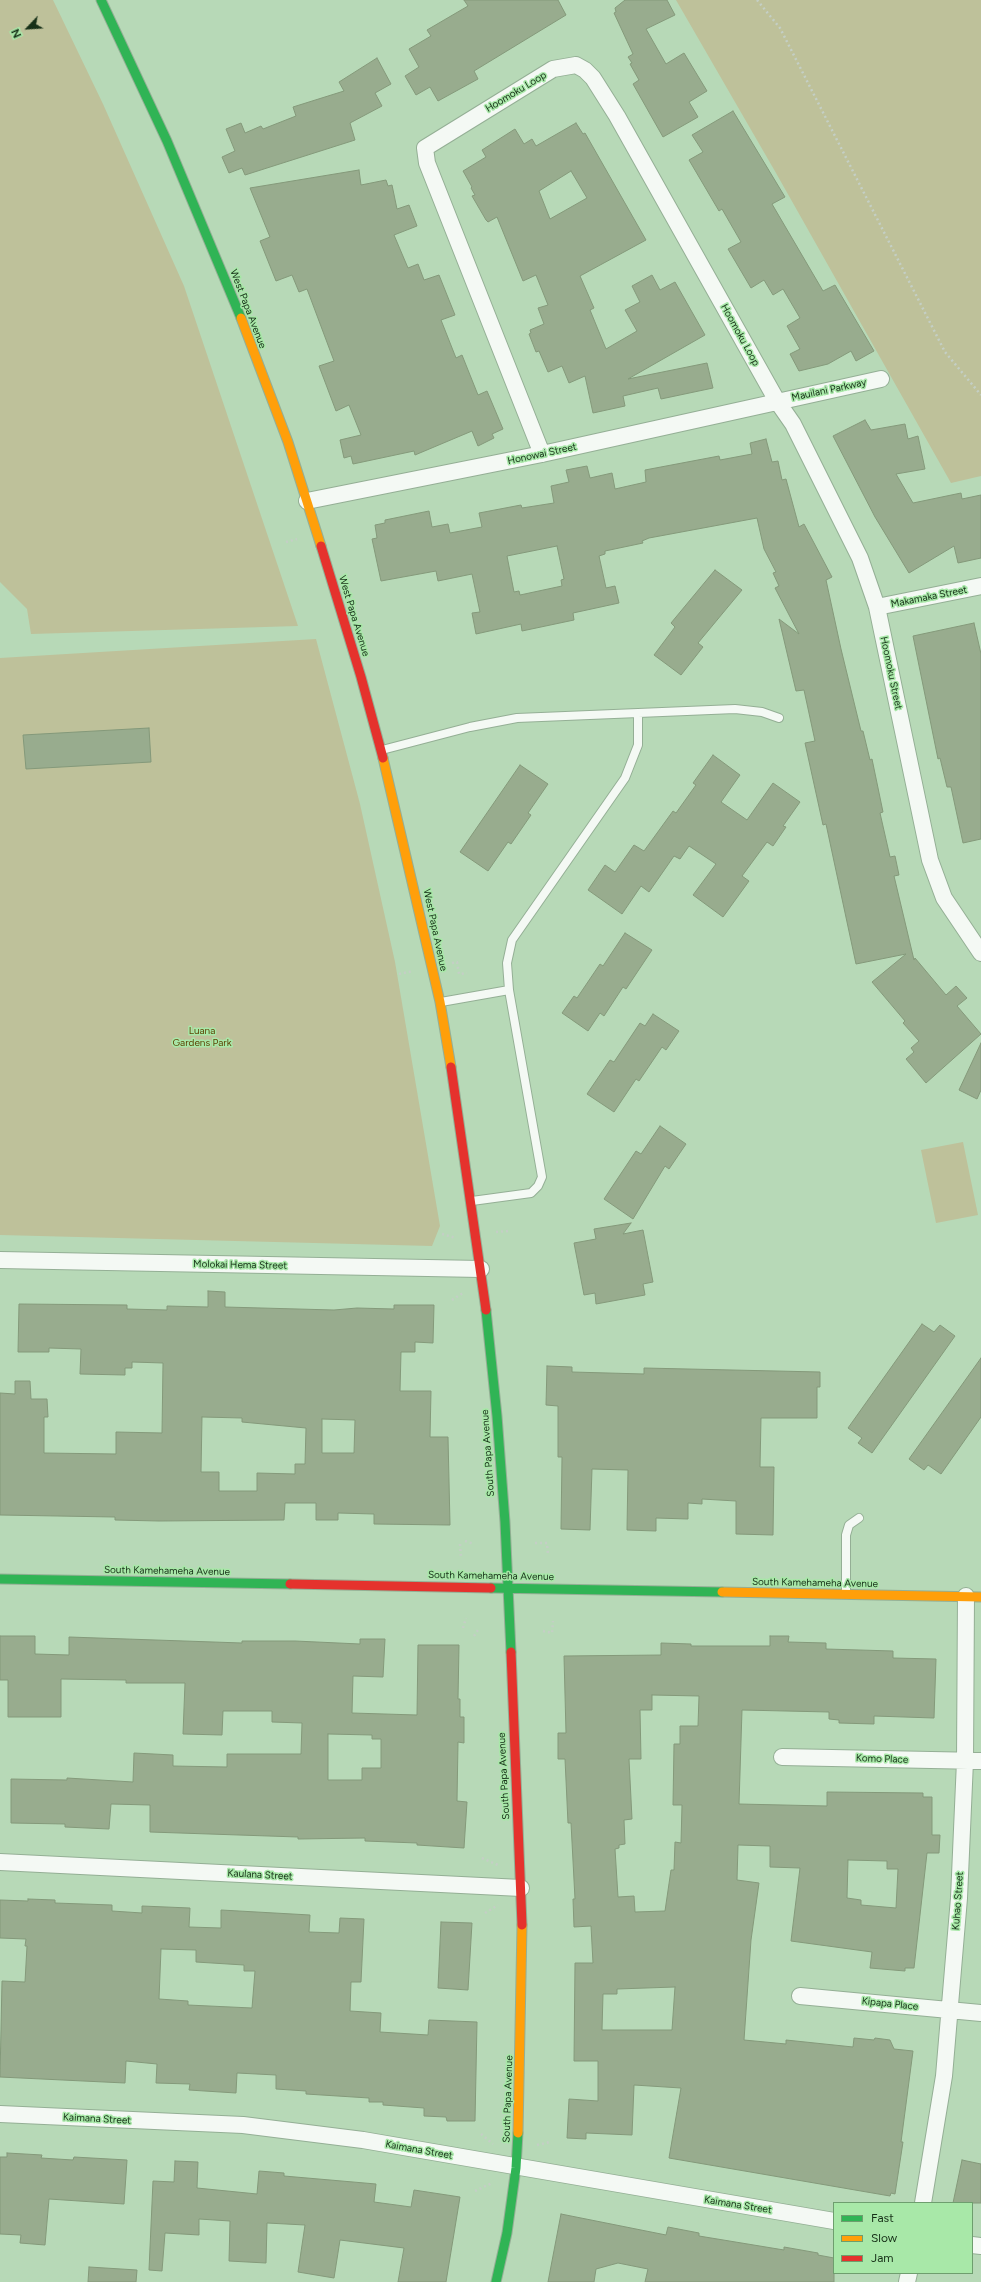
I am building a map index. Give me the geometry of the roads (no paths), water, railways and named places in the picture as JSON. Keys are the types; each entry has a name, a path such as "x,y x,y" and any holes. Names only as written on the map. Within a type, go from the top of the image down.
{"street":[{"name":"West Papa Avenue","path":"101,0 167,141 224,276 288,442 361,677 381,750 411,873 440,1002 472,1201 481,1269"},
{"name":"Hoomoku Loop","path":"542,454 427,164 425,148 553,69 576,66 585,70 593,78 617,116 691,245 777,401"},
{"name":"Mauilani Parkway","path":"777,401 881,379"},
{"name":"Honowai Street","path":"307,501 542,454 777,401"},
{"name":"Hoomoku Street","path":"777,401 793,424 860,558 877,607 930,860 944,898 981,953"},
{"name":"Makamaka Street","path":"877,607 981,586"},
{"name":"Molokai Hema Street","path":"0,1260 481,1269"},
{"name":"South Papa Avenue","path":"481,1269 497,1416 504,1522 521,1888 522,1955 520,2079 516,2168 507,2233 496,2282"},
{"name":"South Kamehameha Avenue","path":"0,1579 974,1596"},
{"name":"Kuhao Street","path":"923,2202 942,2090 973,1761 974,1596"},
{"name":"Komo Place","path":"782,1757 973,1761"},
{"name":"Kaulana Street","path":"0,1862 521,1888"},
{"name":"Kipapa Place","path":"800,1996 981,2013"},
{"name":"Kaimana Street","path":"0,2114 243,2125 363,2140 516,2168 833,2221"}],"lane":[{"path":"381,750 470,727 517,718 735,709 762,712 779,718"},
{"path":"472,1201 531,1193 538,1186 542,1177 509,990 507,962 512,940 626,778 638,745 638,713"},
{"path":"440,1002 509,990"},
{"path":"846,1594 846,1535 848,1525 859,1518"}],"park label":[{"name":"Luana Gardens Park","path":"202,1036"}]}
